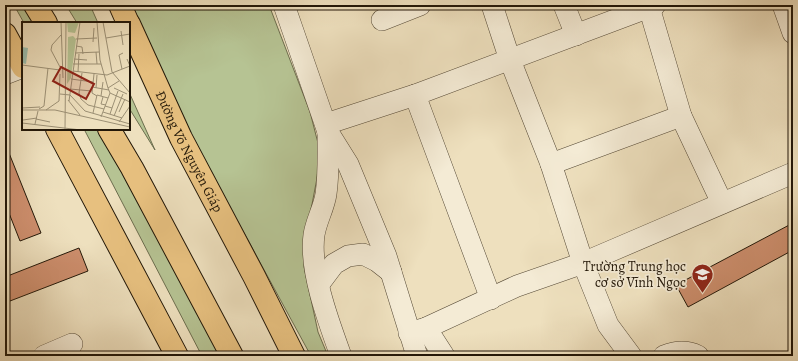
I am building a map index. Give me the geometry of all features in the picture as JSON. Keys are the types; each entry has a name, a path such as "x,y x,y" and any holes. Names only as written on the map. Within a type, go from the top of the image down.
{"highway":[{"path":"35,5 45,22"},
{"name":"Đường Võ Nguyên Giáp","path":"120,5 128,22"},
{"name":"Đường Võ Nguyên Giáp","path":"130,26 181,138 254,276"},
{"path":"5,34 22,65"},
{"path":"58,130 177,356"},
{"path":"110,130 132,168 204,302 231,356"},
{"path":"254,276 294,356"},
{"path":"254,276 298,356"}],"street":[{"path":"284,5 327,128 348,164 386,256 391,272 418,330 444,356"},
{"path":"382,20 420,5"},
{"path":"492,5 510,60 551,164 583,263 608,325 631,356"},
{"path":"564,5 576,35"},
{"path":"783,5 793,33"},
{"path":"327,128 576,35 645,7 681,116 722,203"},
{"path":"5,74 22,67"},
{"path":"415,94 491,299"},
{"path":"551,164 681,116"},
{"path":"327,128 328,156 326,194 314,235 315,264 327,318 341,356"},
{"path":"418,330 491,299 517,286 583,263 793,173"},
{"path":"319,284 334,264 348,256 363,254 377,261 391,272"},
{"path":"417,356 418,330"},
{"path":"44,356 72,344"},
{"path":"664,356 675,351 692,353 698,356"}],"green space":[{"path":"14,5 25,5 35,22 23,22"},
{"path":"66,5 90,5 98,22 76,22"},
{"path":"132,5 269,5 310,112 320,151 317,178 309,220 304,267 318,332 328,356 311,356 189,132"},
{"path":"130,94 155,150 130,110"},
{"path":"85,130 99,130 222,356 202,356"}],"building":[{"path":"5,143 41,233 20,241 5,203"},
{"path":"793,223 793,250 688,307 676,285"},
{"path":"79,248 88,271 10,301 5,287 5,277"}],"place":[{"name":"Trường Trung học cơ sở Vĩnh Ngọc","path":"702,294"}]}
